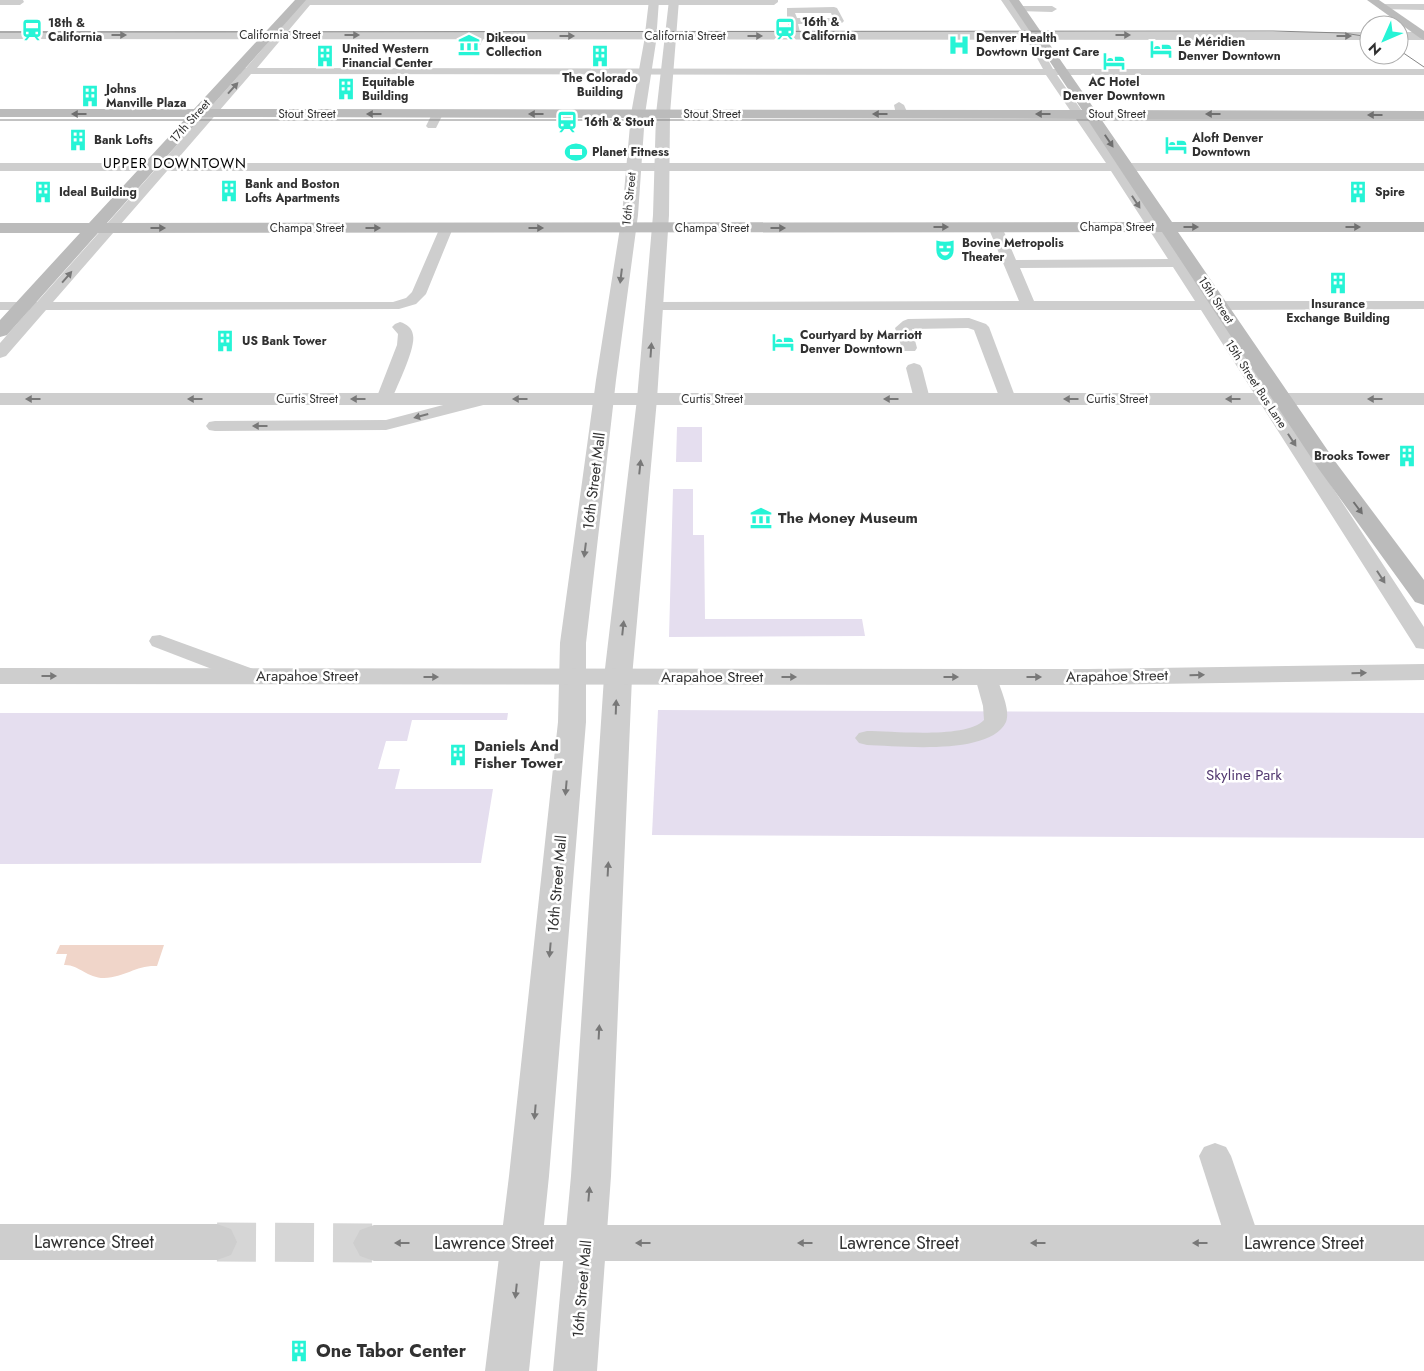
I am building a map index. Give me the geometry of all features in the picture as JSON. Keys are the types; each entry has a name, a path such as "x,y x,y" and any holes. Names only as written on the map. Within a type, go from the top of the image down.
{"main road":[{"name":"17th Street","path":"0,331 22,306 101,228 304,1"},
{"path":"1377,3 1424,36"},
{"path":"1017,4 1034,36"},
{"name":"Stout Street","path":"0,114 435,120 638,114 901,110 1086,114 1424,115"},
{"name":"15th Street","path":"1120,167 1273,399 1343,488 1424,597"},
{"name":"Champa Street","path":"0,228 1424,227"}],"street":[{"name":"16th Street","path":"605,398 630,215 638,114 654,1"},
{"name":"16th Street","path":"647,399 660,228 663,114 674,1"},
{"name":"California Street","path":"0,36 274,36 478,39 650,36 1359,36"},
{"path":"1409,36 1424,36"},
{"name":"16th Street Mall","path":"507,1371 571,732 573,643 605,398"},
{"name":"Curtis Street","path":"0,399 1424,399"},
{"name":"16th Street Mall","path":"575,1371 586,1242 618,677 647,399"},
{"name":"Arapahoe Street","path":"0,676 986,677 1424,672"},
{"name":"Lawrence Street","path":"0,1242 218,1242"},
{"name":"Lawrence Street","path":"374,1243 1424,1243"}],"lane":[{"path":"304,1 360,6 654,1 774,2 774,0"},
{"path":"814,0 816,10"},
{"path":"1005,0 1034,36 1120,167"},
{"path":"0,2 20,2"},
{"path":"1377,3 1424,7"},
{"path":"1017,4 1052,9"},
{"path":"792,21 838,21 834,10 790,10 792,21 796,36"},
{"path":"242,71 1424,72"},
{"path":"0,167 1424,167"},
{"path":"995,227 1028,305"},
{"name":"17th Street","path":"0,353 41,307 101,228"},
{"path":"0,306 394,306 411,301 419,294 446,228"},
{"path":"1011,264 1185,263"},
{"path":"654,306 1424,305"},
{"path":"909,348 903,328 908,324 976,324 981,327 1008,399"},
{"path":"384,399 405,344 406,335 400,326"},
{"path":"914,368 922,399"},
{"path":"215,426 386,425 485,399"},
{"name":"15th Street Bus Lane","path":"1273,399 1424,643"},
{"path":"160,641 251,676"},
{"path":"867,738 963,739 986,732 993,725 996,717 986,677"},
{"path":"1215,1156 1244,1243"}],"green space":[{"path":"677,427 702,427 702,462 676,462"},
{"path":"673,489 693,489 693,535 704,535 705,619 862,619 865,636 669,637"},
{"name":"Skyline Park","path":"658,710 1424,713 1424,838 652,835"},
{"path":"0,713 508,713 507,720 412,720 407,741 386,741 378,769 400,769 395,789 493,789 481,863 0,864"}],"shaded area":[{"path":"60,945 164,945 157,966 143,967 119,976 104,978 93,976 69,965 64,965 67,954 56,954"}],"tunnel":[{"path":"217,1242 374,1243"}],"tram line":[{"path":"0,32 1273,31 1344,33 1359,35"},
{"path":"1409,57 1424,67"},
{"path":"0,120 1424,120"}],"place":[{"name":"16th & California","path":"785,29"},
{"name":"18th & California","path":"32,30"},
{"name":"Dikeou Collection","path":"469,45"},
{"name":"Denver Health Dowtown Urgent Care","path":"959,45"},
{"name":"Le Méridien Denver Downtown","path":"1161,49"},
{"name":"United Western Financial Center","path":"325,56"},
{"name":"The Colorado Building","path":"600,56"},
{"name":"AC Hotel Denver Downtown","path":"1114,61"},
{"name":"Equitable Building","path":"346,89"},
{"name":"Johns Manville Plaza","path":"90,96"},
{"name":"16th & Stout","path":"567,122"},
{"name":"Bank Lofts","path":"78,140"},
{"name":"Aloft Denver Downtown","path":"1176,145"},
{"name":"Planet Fitness","path":"576,152"},
{"name":"Bank and Boston Lofts Apartments","path":"229,191"},
{"name":"Ideal Building","path":"43,192"},
{"name":"Spire","path":"1358,192"},
{"name":"Bovine Metropolis Theater","path":"945,250"},
{"name":"Insurance Exchange Building","path":"1338,283"},
{"name":"US Bank Tower","path":"225,341"},
{"name":"Courtyard by Marriott Denver Downtown","path":"783,342"},
{"name":"Brooks Tower","path":"1407,456"},
{"name":"The Money Museum","path":"761,518"},
{"name":"Daniels And Fisher Tower","path":"458,755"},
{"name":"One Tabor Center","path":"299,1351"}],"district":[{"name":"UPPER DOWNTOWN","path":"175,163"}]}
